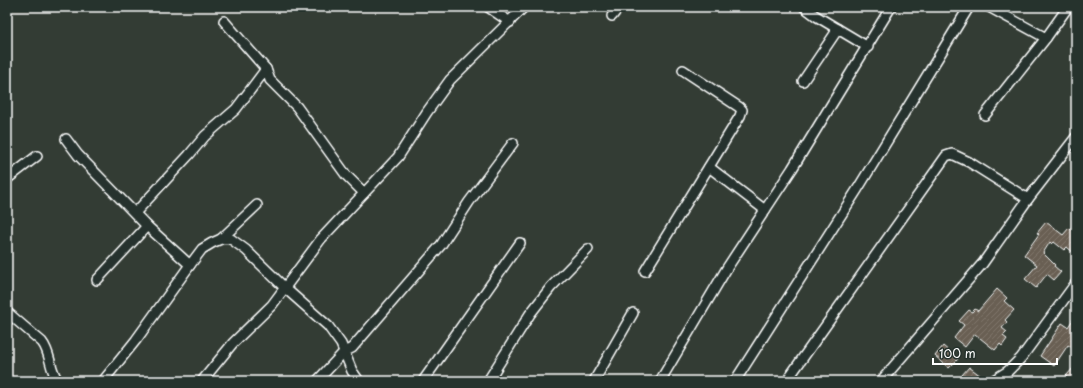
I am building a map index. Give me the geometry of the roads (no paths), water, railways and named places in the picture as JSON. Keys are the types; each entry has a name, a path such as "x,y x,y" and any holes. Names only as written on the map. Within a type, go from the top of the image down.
{"street":[{"path":"488,7 510,22"},
{"path":"202,381 233,343 272,305 321,239 398,157 450,80 524,7"},
{"path":"612,16 619,7"},
{"path":"804,7 868,46"},
{"path":"660,381 727,268 765,210 891,7"},
{"path":"735,381 857,190 969,7"},
{"path":"989,7 1046,38"},
{"path":"985,115 1046,38 1068,7"},
{"path":"224,21 266,69 270,80 297,107 346,175 364,193"},
{"path":"803,81 838,28"},
{"path":"135,213 205,136 236,109 266,69"},
{"path":"645,271 740,116 742,110 683,70"},
{"path":"881,381 978,268 1028,199 1076,137"},
{"path":"66,140 78,155 147,226 190,265"},
{"path":"317,381 344,352 352,348 441,245 469,202 513,143"},
{"path":"790,376 946,156 952,154 969,162 1028,199"},
{"path":"7,179 37,156"},
{"path":"709,166 765,210"},
{"path":"222,239 257,205"},
{"path":"97,280 147,226"},
{"path":"103,381 136,340 202,249 222,239 231,239 246,250 285,288 328,326 341,344 352,371 359,381"},
{"path":"423,381 520,243"},
{"path":"488,381 530,314 550,287 588,249"},
{"path":"992,381 1008,371 1021,358 1076,283"},
{"path":"7,312 46,346 54,375 58,381"},
{"path":"594,381 633,314"}]}
